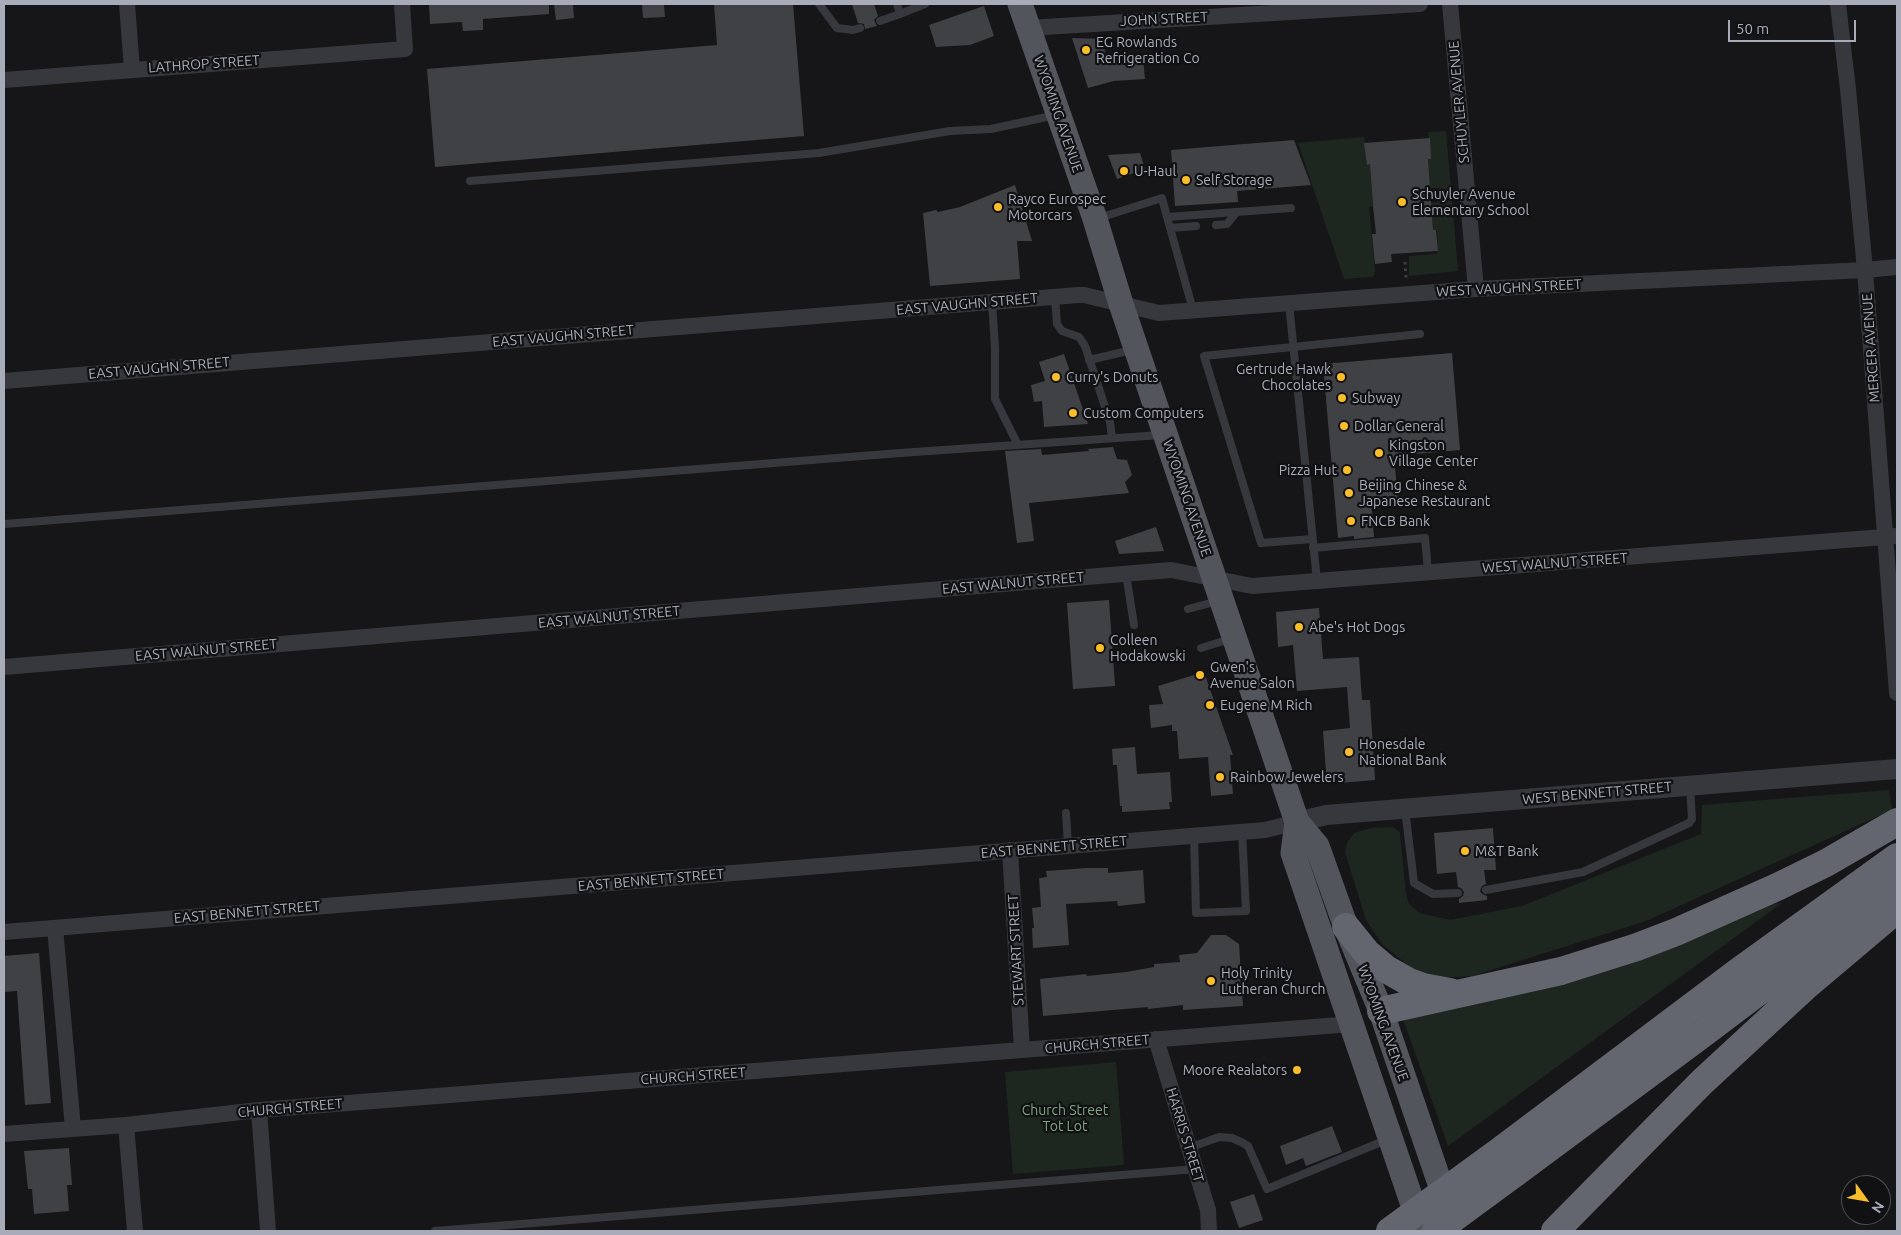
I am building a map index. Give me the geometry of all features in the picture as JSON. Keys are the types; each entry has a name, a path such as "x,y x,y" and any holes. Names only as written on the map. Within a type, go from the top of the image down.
{"highway":[{"path":"1381,1011 1561,971 1637,948 1724,912 1826,863 1897,822"},
{"path":"1436,1231 1509,1161 1738,972 1897,857"},
{"path":"1390,1231 1509,1161 1701,1035 1897,887"},
{"path":"1555,1231 1702,1082 1807,985 1897,909"},
{"path":"1346,927 1377,962 1396,976 1423,987 1458,994"}],"main road":[{"name":"WYOMING AVENUE","path":"1020,4 1057,115 1095,219 1121,304 1297,822 1318,846 1346,927 1381,1011 1456,1231"},
{"name":"WYOMING AVENUE","path":"1297,822 1293,853 1422,1231"},
{"name":"CHURCH STREET","path":"1352,1024 1381,1011"}],"street":[{"path":"127,4 132,69"},
{"name":"LATHROP STREET","path":"4,80 405,49 402,4"},
{"name":"JOHN STREET","path":"1028,28 1420,4"},
{"name":"SCHUYLER AVENUE","path":"1450,4 1476,289"},
{"name":"MERCER AVENUE","path":"1838,4 1848,89 1891,537 1897,693"},
{"name":"WEST VAUGHN STREET","path":"1121,304 1159,313 1476,289 1897,267"},
{"name":"EAST VAUGHN STREET","path":"4,381 1084,295 1121,304"},
{"name":"WEST WALNUT STREET","path":"1218,589 1891,537"},
{"name":"EAST WALNUT STREET","path":"4,667 1176,570 1218,589"},
{"name":"WEST BENNETT STREET","path":"1297,822 1326,815 1897,769"},
{"name":"EAST BENNETT STREET","path":"4,932 1265,830 1297,822"},
{"name":"STEWART STREET","path":"1010,850 1022,1050"},
{"path":"55,928 73,1128"},
{"name":"CHURCH STREET","path":"4,1134 126,1125 259,1110 1352,1024"},
{"name":"HARRIS STREET","path":"1156,1039 1208,1210 1209,1231"},
{"path":"259,1110 268,1231"},
{"path":"126,1125 135,1231"}],"lane":[{"path":"819,4 837,28 853,30 860,28"},
{"path":"897,4 900,14"},
{"path":"880,21 925,4"},
{"path":"470,181 819,153 950,131 991,128 1057,115"},
{"path":"1095,219 1162,198 1193,310"},
{"path":"1167,217 1291,208"},
{"path":"1216,225 1227,224 1236,213"},
{"path":"1170,228 1196,226"},
{"path":"1055,297 1057,324 1062,331 1079,337 1085,346 1110,422 1112,438"},
{"path":"992,302 995,348 995,399 1018,445"},
{"path":"1289,303 1317,581"},
{"path":"1312,539 1261,543 1204,356 1420,334"},
{"path":"1089,360 1137,349"},
{"path":"4,524 1166,434"},
{"path":"1313,548 1426,538 1428,572"},
{"path":"1126,574 1134,625"},
{"path":"1188,609 1218,589"},
{"path":"1201,648 1234,638"},
{"path":"1486,890 1583,872 1689,823 1692,819 1690,786"},
{"path":"1405,809 1414,883 1433,894 1458,893"},
{"path":"1066,814 1068,846"},
{"path":"1194,835 1196,913 1246,911 1242,831"},
{"path":"1189,1148 1219,1137 1232,1138 1243,1143 1248,1146 1267,1190 1391,1138"},
{"path":"434,1231 1196,1169"}],"path":[{"path":"1405,262 1406,279"}],"green space":[{"path":"1446,131 1458,271 1409,276 1409,256 1436,254 1438,251 1437,230 1433,230 1431,203 1440,201 1439,188 1430,188 1428,159 1431,158 1428,132"},
{"path":"1364,137 1367,164 1370,164 1373,206 1369,207 1375,271 1373,277 1344,279 1298,143"},
{"path":"1889,790 1892,810 1646,921 1472,976 1435,978 1410,967 1382,944 1366,920 1345,852 1347,843 1354,833 1371,828 1392,827 1397,830 1400,833 1406,894 1409,904 1420,913 1450,920 1522,906 1701,834 1702,805"},
{"path":"1782,903 1448,1146 1402,1016 1763,905"},
{"name":"Church Street Tot Lot","path":"1116,1062 1124,1165 1013,1174 1005,1072"}],"building":[{"path":"429,4 549,4 549,14 483,19 483,30 463,31 462,22 430,24"},
{"path":"554,4 573,4 574,18 556,20"},
{"path":"642,4 664,4 665,17 643,18"},
{"path":"714,4 793,4 804,136 435,167 427,69 717,45"},
{"path":"852,4 874,4 878,16 874,20 877,26 865,29 864,24 858,23"},
{"path":"984,6 994,36 970,45 936,47 929,25"},
{"path":"1072,38 1102,39 1107,60 1143,58 1145,79 1114,81 1088,88"},
{"name":"Schuyler Avenue Elementary School","path":"1430,138 1431,159 1428,159 1430,188 1433,230 1436,230 1438,251 1391,254 1392,262 1375,264 1372,234 1376,234 1370,164 1367,165 1364,143"},
{"path":"1294,140 1311,185 1237,191 1238,202 1175,206 1171,150"},
{"path":"1140,153 1145,169 1117,179 1108,155"},
{"path":"1015,185 1032,241 1017,241 1020,279 930,286 923,213 960,207"},
{"name":"Kingston Village Center","path":"1452,353 1460,450 1394,456 1398,499 1371,501 1374,537 1354,539 1354,536 1338,538 1323,364"},
{"path":"1064,354 1088,424 1044,427 1042,401 1034,402 1031,385 1045,381 1039,362"},
{"path":"1113,447 1117,459 1127,460 1132,475 1125,482 1129,493 1029,503 1034,541 1017,543 1005,451 1041,449 1042,455"},
{"path":"1156,527 1164,551 1119,554 1115,541"},
{"path":"1109,600 1115,686 1073,689 1067,603"},
{"path":"1319,608 1323,659 1359,657 1362,700 1370,700 1375,780 1340,783 1326,772 1323,731 1350,728 1347,687 1297,691 1293,645 1278,647 1276,612"},
{"path":"1204,672 1233,755 1230,755 1233,794 1211,796 1208,757 1179,759 1177,731 1172,731 1172,725 1151,728 1149,705 1163,704 1158,686"},
{"path":"1135,747 1137,774 1170,772 1172,802 1169,802 1170,809 1122,812 1117,765 1113,765 1112,749"},
{"name":"M&T Bank","path":"1493,828 1496,870 1484,870 1486,884 1482,886 1480,891 1487,896 1487,900 1459,903 1459,899 1463,896 1464,892 1458,887 1456,872 1437,874 1434,833"},
{"path":"1108,868 1108,873 1143,870 1145,903 1118,906 1117,901 1066,904 1069,945 1033,948 1032,908 1041,907 1039,878 1047,877 1046,871"},
{"path":"1211,935 1226,935 1239,944 1243,1006 1183,1010 1183,1005 1043,1016 1040,979 1126,972 1154,967 1154,964 1180,962 1179,955 1197,953"},
{"path":"39,953 51,1103 25,1105 17,991 4,992 4,956"},
{"path":"1332,1126 1342,1152 1306,1166 1303,1158 1286,1165 1280,1146"},
{"path":"69,1148 72,1185 67,1185 69,1211 34,1214 32,1189 28,1189 24,1151"},
{"path":"1254,1194 1263,1220 1239,1228 1230,1202"}],"place":[{"name":"EG Rowlands Refrigeration Co","path":"1086,50"},
{"name":"U-Haul","path":"1124,171"},
{"name":"Self Storage","path":"1186,180"},
{"name":"Schuyler Avenue Elementary School","path":"1402,202"},
{"name":"Rayco Eurospec Motorcars","path":"998,207"},
{"name":"Curry's Donuts","path":"1056,377"},
{"name":"Gertrude Hawk Chocolates","path":"1341,377"},
{"name":"Subway","path":"1342,398"},
{"name":"Custom Computers","path":"1073,413"},
{"name":"Dollar General","path":"1344,426"},
{"name":"Kingston Village Center","path":"1379,453"},
{"name":"Pizza Hut","path":"1347,470"},
{"name":"Beijing Chinese & Japanese Restaurant","path":"1349,493"},
{"name":"FNCB Bank","path":"1351,521"},
{"name":"Abe's Hot Dogs","path":"1299,627"},
{"name":"Colleen Hodakowski","path":"1100,648"},
{"name":"Gwen's Avenue Salon","path":"1200,675"},
{"name":"Eugene M Rich","path":"1210,705"},
{"name":"Honesdale National Bank","path":"1349,752"},
{"name":"Rainbow Jewelers","path":"1220,777"},
{"name":"M&T Bank","path":"1465,851"},
{"name":"Holy Trinity Lutheran Church","path":"1211,981"},
{"name":"Moore Realators","path":"1297,1070"}]}
